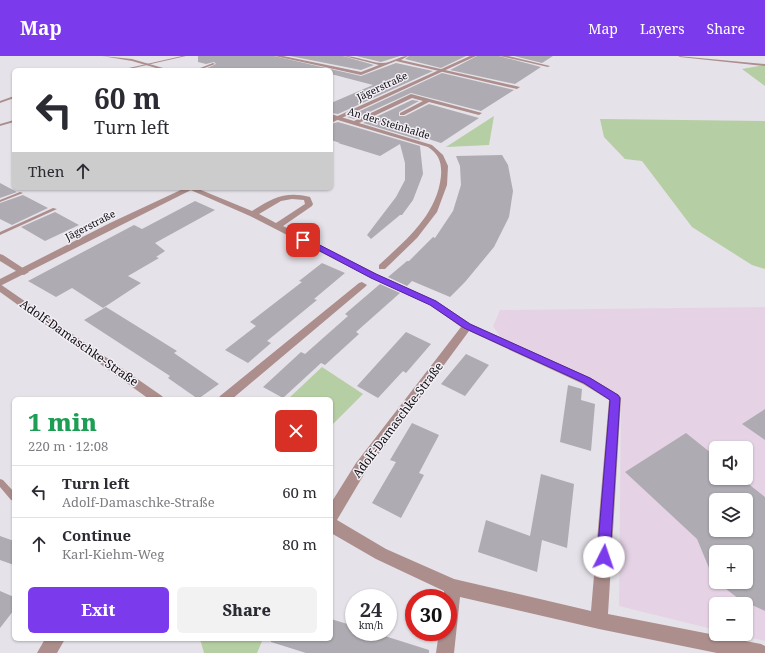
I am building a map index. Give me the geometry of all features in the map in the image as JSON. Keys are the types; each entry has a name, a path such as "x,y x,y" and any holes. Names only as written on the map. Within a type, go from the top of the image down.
{"street":[{"path":"104,56 161,68"},
{"path":"277,56 361,74 406,56"},
{"path":"346,56 383,65"},
{"name":"Jägerstraße","path":"333,118 474,56"},
{"path":"502,56 548,66"},
{"path":"680,56 765,65"},
{"path":"396,60 517,87"},
{"name":"Jägerstraße","path":"354,123 411,96 479,113"},
{"path":"402,114 429,100"},
{"name":"An der Steinhalde","path":"333,118 430,146 438,150 445,166 445,184 439,203 426,224 382,267"},
{"name":"Jägerstraße","path":"0,283 113,225 186,190"},
{"path":"195,190 252,214 374,276 433,303 467,326 587,381 615,398 599,621"},
{"path":"252,214 284,196 296,195 307,199 309,204 304,209 277,226"},
{"path":"0,257 24,272"},
{"path":"226,397 362,285"},
{"name":"Adolf-Damaschke-Straße","path":"0,287 155,397"},
{"name":"Adolf-Damaschke-Straße","path":"333,513 361,467 467,326"},
{"path":"333,526 381,554 453,587 599,621 761,653"},
{"path":"46,653 55,641"},
{"path":"445,653 447,641"}],"lane":[{"path":"129,68 185,56"},
{"path":"202,68 214,64"},
{"path":"0,102 12,98"},
{"path":"0,125 12,121"},
{"path":"0,201 22,192"},
{"path":"0,234 55,209"},
{"path":"0,482 12,495"}],"shaded area":[{"path":"765,307 765,641 753,638 753,597 709,597 709,628 619,606 621,400 505,344 493,326 500,310"}],"green space":[{"path":"765,66 765,86 742,69"},
{"path":"494,116 489,145 446,147"},
{"path":"600,119 765,121 765,269 752,265 692,227 642,161 625,159 604,137"},
{"path":"322,367 363,394 333,424 333,397 290,397"},
{"path":"201,641 262,641 257,653 204,653"}],"building":[{"path":"198,56 274,56 326,68 207,68 216,64 214,62 206,64 198,62"},
{"path":"290,56 343,56 374,65 361,70"},
{"path":"356,56 400,56 381,62"},
{"path":"409,56 466,56 441,68 405,59"},
{"path":"477,56 499,56 541,67 515,84 450,70"},
{"path":"514,56 553,56 542,63"},
{"path":"396,63 433,71 338,114 333,113 333,102 373,85 333,75 333,70 361,76"},
{"path":"442,73 514,90 481,111 411,93 354,119 347,117"},
{"path":"412,100 419,101 399,112 399,116 405,116 429,104 479,118 441,143 419,136 420,140 363,123"},
{"path":"338,122 420,146 423,174 413,200 402,215 400,215 371,239 367,235 396,197 405,180 405,163 400,144 380,156 333,141 333,123"},
{"path":"502,155 508,165 513,191 509,217 494,247 465,282 450,297 412,281 407,286 388,277 407,261 409,261 433,237 435,238 453,211 461,185 460,166 456,156"},
{"path":"0,183 17,192 0,198"},
{"path":"23,195 48,208 12,225 0,219 0,203"},
{"path":"195,201 215,210 155,243 165,251 156,257 159,258 128,276 141,283 103,308 72,288 56,297 28,281 134,225 142,229"},
{"path":"55,212 79,225 45,241 21,227"},
{"path":"322,263 345,273 314,299 317,300 267,341 271,343 248,363 225,350 256,326 250,322 302,282 299,281"},
{"path":"380,284 400,293 356,332 359,334 325,365 321,363 284,397 281,397 263,387 301,352 305,354 348,316 345,314"},
{"path":"106,307 177,351 174,353 219,384 201,397 195,397 168,378 170,376 84,320"},
{"path":"406,332 431,344 406,373 403,371 378,398 357,386"},
{"path":"466,354 489,365 465,396 441,384"},
{"path":"568,385 582,389 581,400 595,404 591,451 560,442"},
{"path":"765,409 765,440 742,424"},
{"path":"412,423 439,435 419,473 424,475 401,518 372,503 396,462 390,460"},
{"path":"686,433 709,451 709,485 750,485 765,497 765,611 753,605 753,597 736,597 726,589 753,589 753,545 709,545 709,568 697,539 625,472"},
{"path":"541,474 574,484 567,548 542,540 537,572 478,552 486,520 530,536"},
{"path":"0,536 12,540 12,564 0,560"},
{"path":"0,591 12,596 12,613 0,628"},
{"path":"333,620 345,623 345,641 397,640 429,650 429,653 306,653 271,641 333,641"}],"route":[{"path":"303,240 374,276 433,303 467,326 587,381 615,398 604,557"}]}
